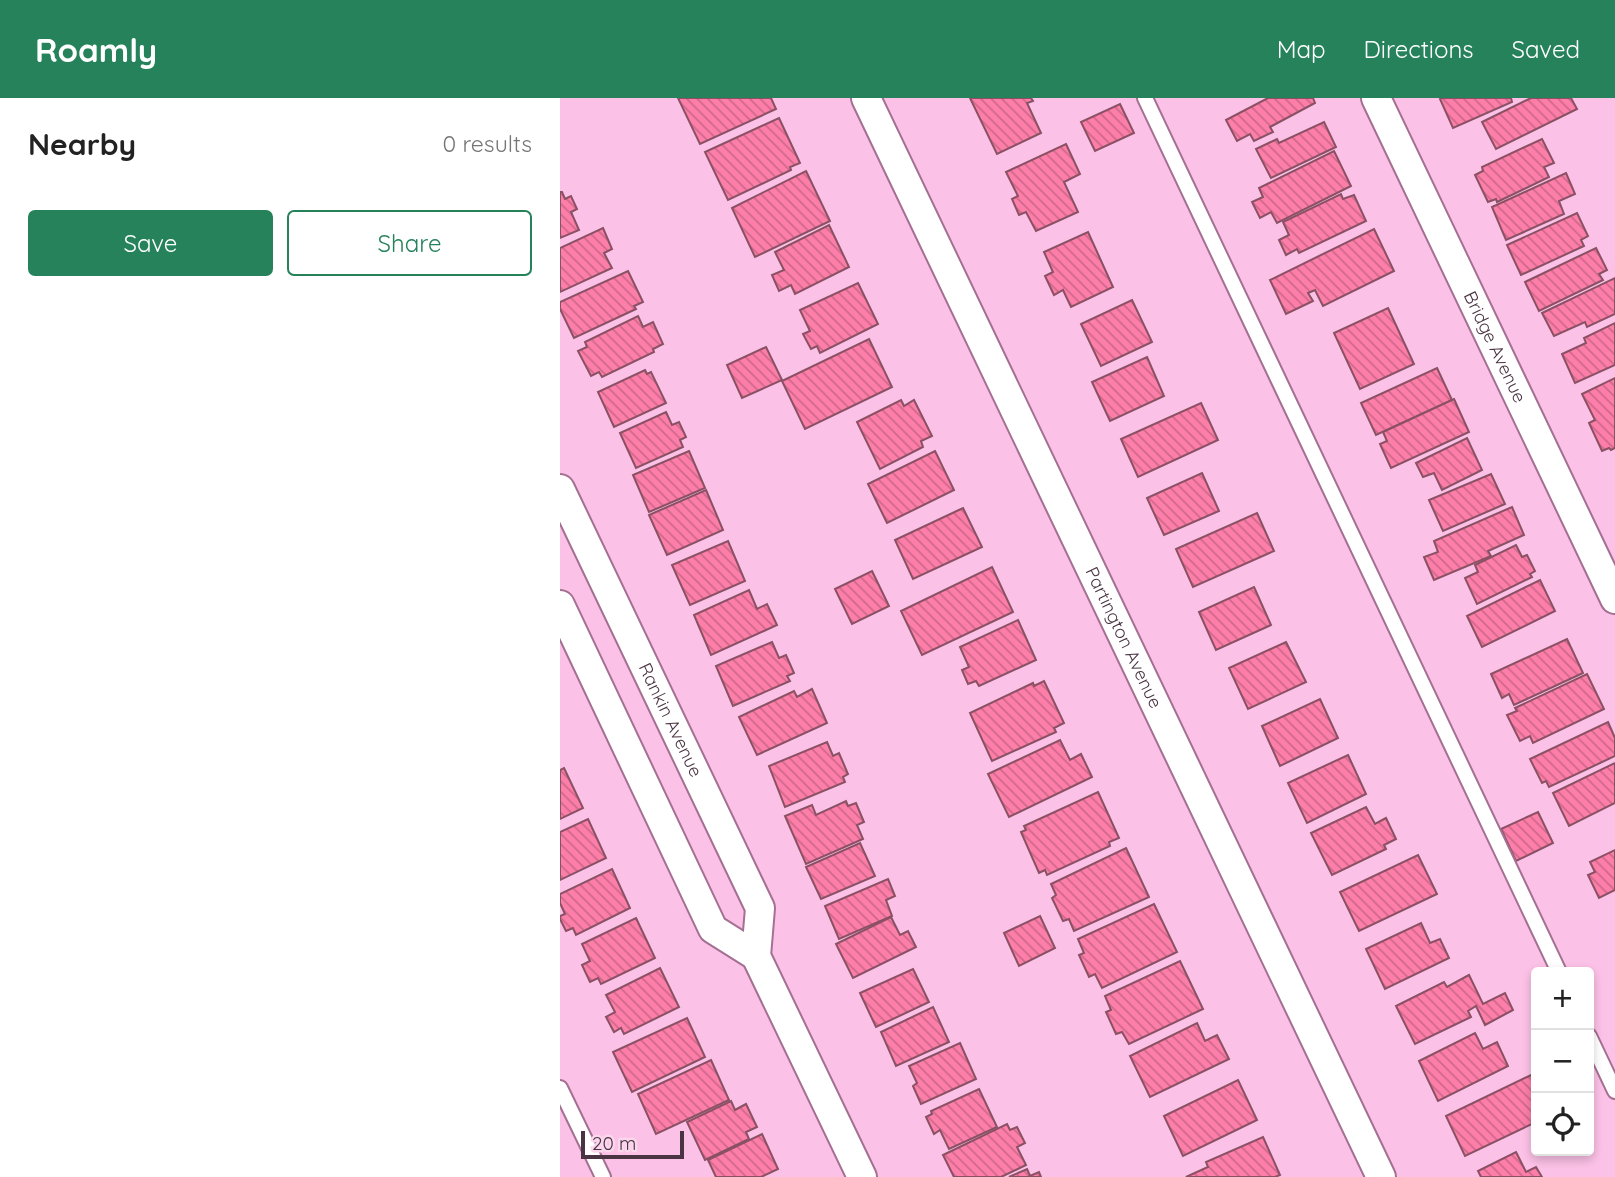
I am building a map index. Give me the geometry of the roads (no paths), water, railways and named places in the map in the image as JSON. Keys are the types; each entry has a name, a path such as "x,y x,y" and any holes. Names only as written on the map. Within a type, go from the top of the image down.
{"street":[{"name":"Partington Avenue","path":"866,98 1381,1177"},
{"name":"Bridge Avenue","path":"1376,98 1615,598"},
{"name":"Rankin Avenue","path":"560,489 760,908 756,956"},
{"path":"560,605 713,929 756,956 862,1177"}],"lane":[{"path":"1145,98 1557,967"},
{"path":"1594,1047 1615,1091"},
{"path":"560,1088 603,1177"}]}
